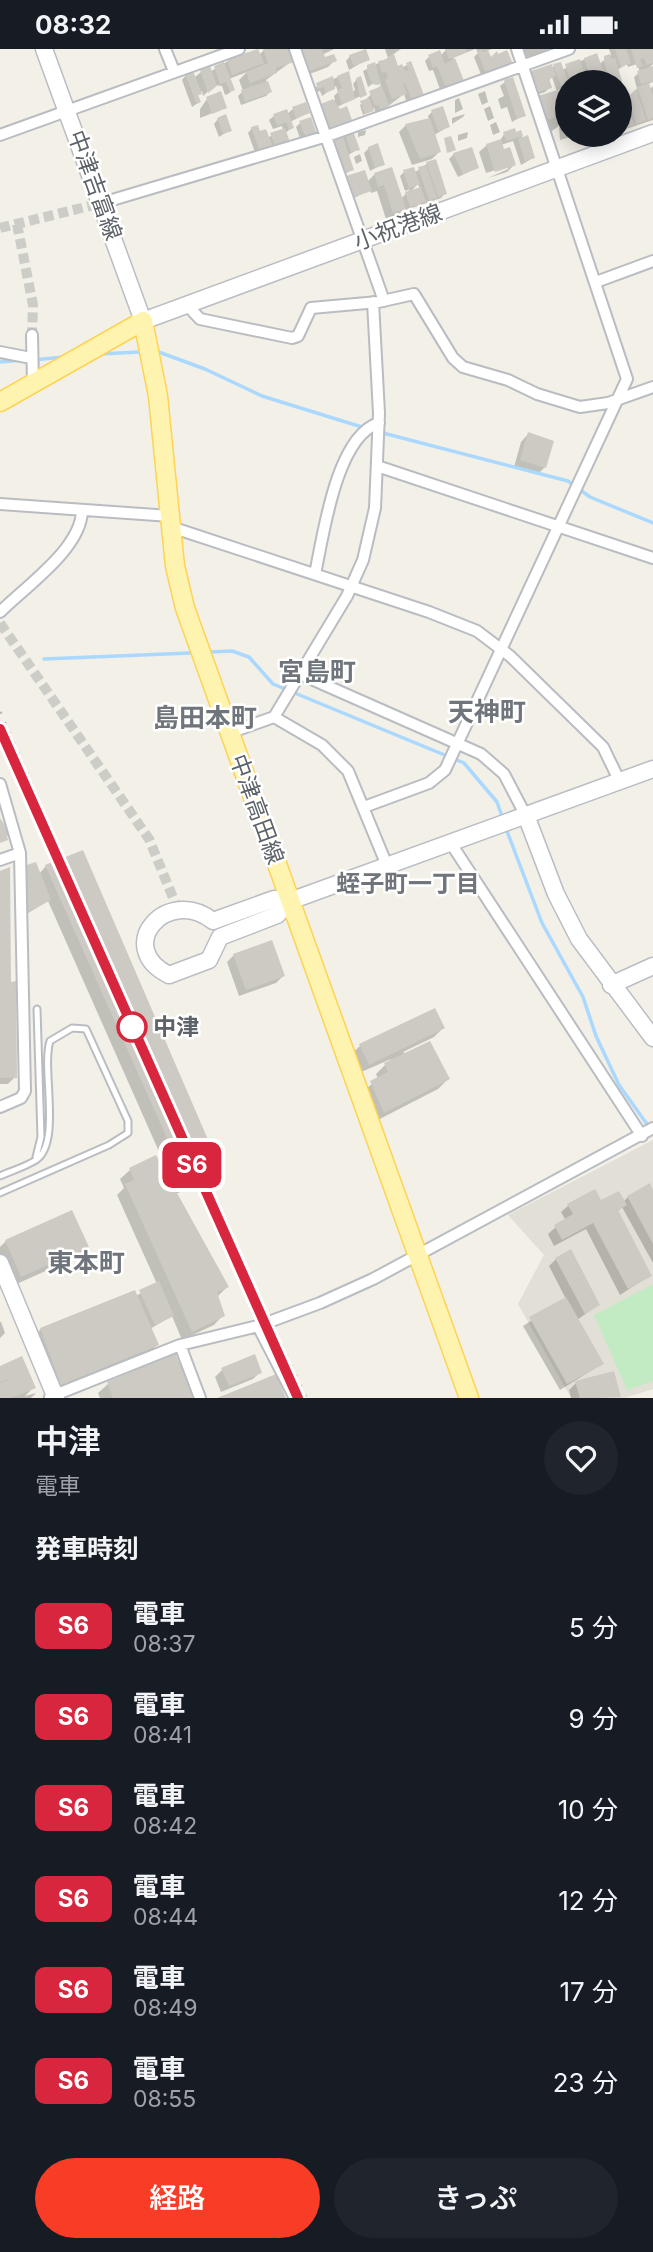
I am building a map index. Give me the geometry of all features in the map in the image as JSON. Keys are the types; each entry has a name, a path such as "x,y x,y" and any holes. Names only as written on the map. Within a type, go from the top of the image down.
{"main road":[{"name":"中津吉富線","path":"44,49 102,202 143,321"},
{"name":"小祝港線","path":"143,321 653,133"},
{"path":"0,402 143,321"},
{"name":"中津高田線","path":"143,321 162,424 178,585 469,1398"},
{"path":"290,901 277,915 220,937 209,960 169,975 159,970 149,953 144,936 150,923 178,910 200,911 213,921 274,899 290,901 452,845 653,769"},
{"path":"527,817 563,910 588,955 653,1038"},
{"path":"611,985 653,966"},
{"path":"0,1263 53,1397"}],"street":[{"path":"165,49 174,71"},
{"path":"0,135 239,49"},
{"path":"229,733 274,717 351,586 372,528 379,423 379,301 327,136 295,49"},
{"path":"365,807 429,783 445,770 627,379 517,49"},
{"path":"102,202 327,136 569,49"},
{"path":"596,282 653,261"},
{"path":"187,305 200,319 292,338 298,337 311,307 379,301 410,293 417,295 453,358 463,367 571,405 589,407 653,387"},
{"path":"32,335 33,383"},
{"path":"0,352 31,358"},
{"path":"315,574 341,471 359,438 379,423"},
{"path":"377,466 561,525 653,558"},
{"path":"0,504 82,510 170,521 458,623 503,650 603,747 620,782"},
{"path":"0,612 71,542 82,524 82,510"},
{"path":"300,674 459,743 487,758 504,774 527,817"},
{"path":"274,717 330,751 353,780 387,867"},
{"path":"0,784 20,853 24,1090 21,1098 0,1107"},
{"path":"53,1397 180,1345 258,1326 329,1299 647,1133 452,845"},
{"path":"0,860 20,853"},
{"path":"258,1326 295,1398"},
{"path":"180,1345 200,1398"}],"lane":[{"path":"32,1162 40,1149 41,1137 37,1009"},
{"path":"0,1176 32,1162 43,1151 47,1134 50,1041 57,1035 82,1027 91,1038 128,1121 128,1133 110,1145 0,1193"}],"shaded area":[{"path":"653,1140 653,1389 625,1398 571,1398 518,1304 544,1255 508,1215"}],"green space":[{"path":"653,1284 653,1381 627,1390 594,1315"}],"building":[{"path":"258,49 264,63 232,75 227,59"},
{"path":"263,49 289,49 294,62 276,68 277,73 250,83 246,72 268,63"},
{"path":"301,49 322,49 325,57 334,54 337,61 310,71"},
{"path":"366,49 370,60 354,66 349,55"},
{"path":"445,49 466,49 467,52 449,59"},
{"path":"615,49 626,49 631,63 621,67"},
{"path":"631,49 653,49 653,63 646,65 644,58 640,59 643,66 637,68"},
{"path":"440,50 445,64 455,58 464,81 446,88 437,66 433,68 428,55"},
{"path":"488,50 491,57 497,51 498,54 507,50 513,64 486,74 477,51"},
{"path":"597,53 603,70 588,70 584,58"},
{"path":"394,54 398,66 402,64 405,71 409,70 406,63 411,61 424,95 412,100 405,83 403,84 407,94 392,99 385,80 388,78 386,72 382,73 378,61 389,59 388,57"},
{"path":"610,54 611,59 615,58 619,70 607,70 604,56"},
{"path":"580,59 583,70 567,70 565,64"},
{"path":"224,62 235,90 230,92 226,82 220,84 214,66"},
{"path":"375,62 381,84 377,85 372,84 367,71 367,65"},
{"path":"561,62 564,70 555,70 553,64"},
{"path":"552,64 555,76 549,78 552,88 535,93 528,72"},
{"path":"210,66 217,86 208,93 200,70"},
{"path":"653,66 653,81 641,84 637,71"},
{"path":"193,71 202,94 198,95 201,102 197,104 185,74"},
{"path":"349,71 355,99 342,104 337,90 342,88 337,76"},
{"path":"333,76 335,89 326,93 324,87 318,89 316,83"},
{"path":"361,76 367,95 360,98 356,78"},
{"path":"513,77 526,116 517,119 504,80"},
{"path":"268,81 272,92 245,102 241,90"},
{"path":"649,83 653,96 653,118 648,120 637,87"},
{"path":"382,86 389,106 380,110 379,105 375,106 369,91"},
{"path":"636,89 646,120 636,124 632,110 632,93"},
{"path":"221,91 227,108 212,114 206,97"},
{"path":"555,91 555,117 546,120 538,96"},
{"path":"369,98 374,111 365,114 360,101"},
{"path":"333,99 340,109 347,106 352,120 330,128 321,104"},
{"path":"306,102 310,113 296,118 292,107"},
{"path":"443,106 450,127 438,131 431,110"},
{"path":"287,109 294,128 289,130 286,122 277,126 273,114"},
{"path":"226,114 232,131 223,134 217,118"},
{"path":"311,117 317,134 306,138 299,121"},
{"path":"430,118 441,152 420,159 405,124"},
{"path":"258,125 260,131 266,129 273,147 260,152 251,127"},
{"path":"285,128 290,142 276,148 270,133"},
{"path":"515,128 516,132 521,130 523,136 506,141 503,132"},
{"path":"353,131 360,150 351,152 345,134"},
{"path":"528,135 535,158 525,161 518,139"},
{"path":"451,136 456,150 447,153 444,138"},
{"path":"343,137 354,170 345,173 334,139"},
{"path":"501,139 504,149 510,147 516,165 495,172 486,144"},
{"path":"378,143 385,165 375,168 368,147"},
{"path":"472,147 479,168 463,174 453,153"},
{"path":"436,159 447,194 438,197 426,162"},
{"path":"426,165 437,198 429,200 418,167"},
{"path":"392,167 406,209 393,213 384,185 378,187 374,173"},
{"path":"414,167 420,184 409,188 403,170"},
{"path":"365,170 372,191 353,197 346,176"},
{"path":"421,187 426,202 410,207 405,192"},
{"path":"528,432 554,441 546,468 520,460"},
{"path":"0,818 11,834 7,836 8,840 0,843"},
{"path":"83,850 222,1172 188,1185 45,865"},
{"path":"36,862 51,900 28,912 27,865"},
{"path":"10,867 11,982 16,981 17,1078 0,1078 0,871"},
{"path":"272,940 285,976 246,990 233,954"},
{"path":"435,1008 445,1028 369,1065 359,1044"},
{"path":"430,1041 450,1079 384,1113 370,1081 388,1072 384,1063"},
{"path":"156,1155 229,1287 217,1292 225,1316 192,1332 125,1184 134,1180 129,1168"},
{"path":"650,1183 653,1190 653,1244 627,1196"},
{"path":"595,1189 601,1200 619,1191 627,1205 618,1210 652,1276 628,1289 593,1223 562,1240 554,1225 573,1214 567,1204"},
{"path":"72,1210 89,1247 21,1277 5,1240"},
{"path":"571,1249 600,1305 585,1314 555,1258"},
{"path":"159,1281 174,1316 155,1325 139,1290"},
{"path":"135,1290 159,1345 61,1385 40,1328"},
{"path":"566,1297 604,1364 567,1384 529,1317"},
{"path":"175,1353 195,1398 113,1398 107,1382"},
{"path":"255,1354 262,1373 229,1386 221,1368"},
{"path":"22,1356 36,1388 11,1398 0,1398 0,1383 16,1376 0,1382 0,1366"},
{"path":"614,1371 621,1397 580,1398 575,1381"},
{"path":"276,1374 286,1398 217,1398"}],"waterway":[{"path":"156,351 205,369 262,396 365,428"},
{"path":"100,354 139,352"},
{"path":"33,360 64,357"},
{"path":"0,362 22,360"},
{"path":"379,432 568,481 590,497 653,523"},
{"path":"210,652 232,651 249,657 273,684 464,763 497,802 503,819"},
{"path":"44,659 190,653"},
{"path":"505,826 542,923 583,997 596,1036 619,1085 649,1127"}],"tunnel":[{"path":"0,228 102,203"},
{"path":"17,224 33,305 32,335"},
{"path":"0,623 149,839 178,910"}],"railway":[{"path":"0,712 200,1170 306,1398"}],"train":[{"name":"S6","path":"0,729 298,1398"}],"place":[{"name":"中津","path":"132,1027"}],"district":[{"name":"宮島町","path":"317,671"},
{"name":"天神町","path":"487,711"},
{"name":"島田本町","path":"205,717"},
{"name":"蛭子町一丁目","path":"408,883"},
{"name":"東本町","path":"86,1262"}]}
